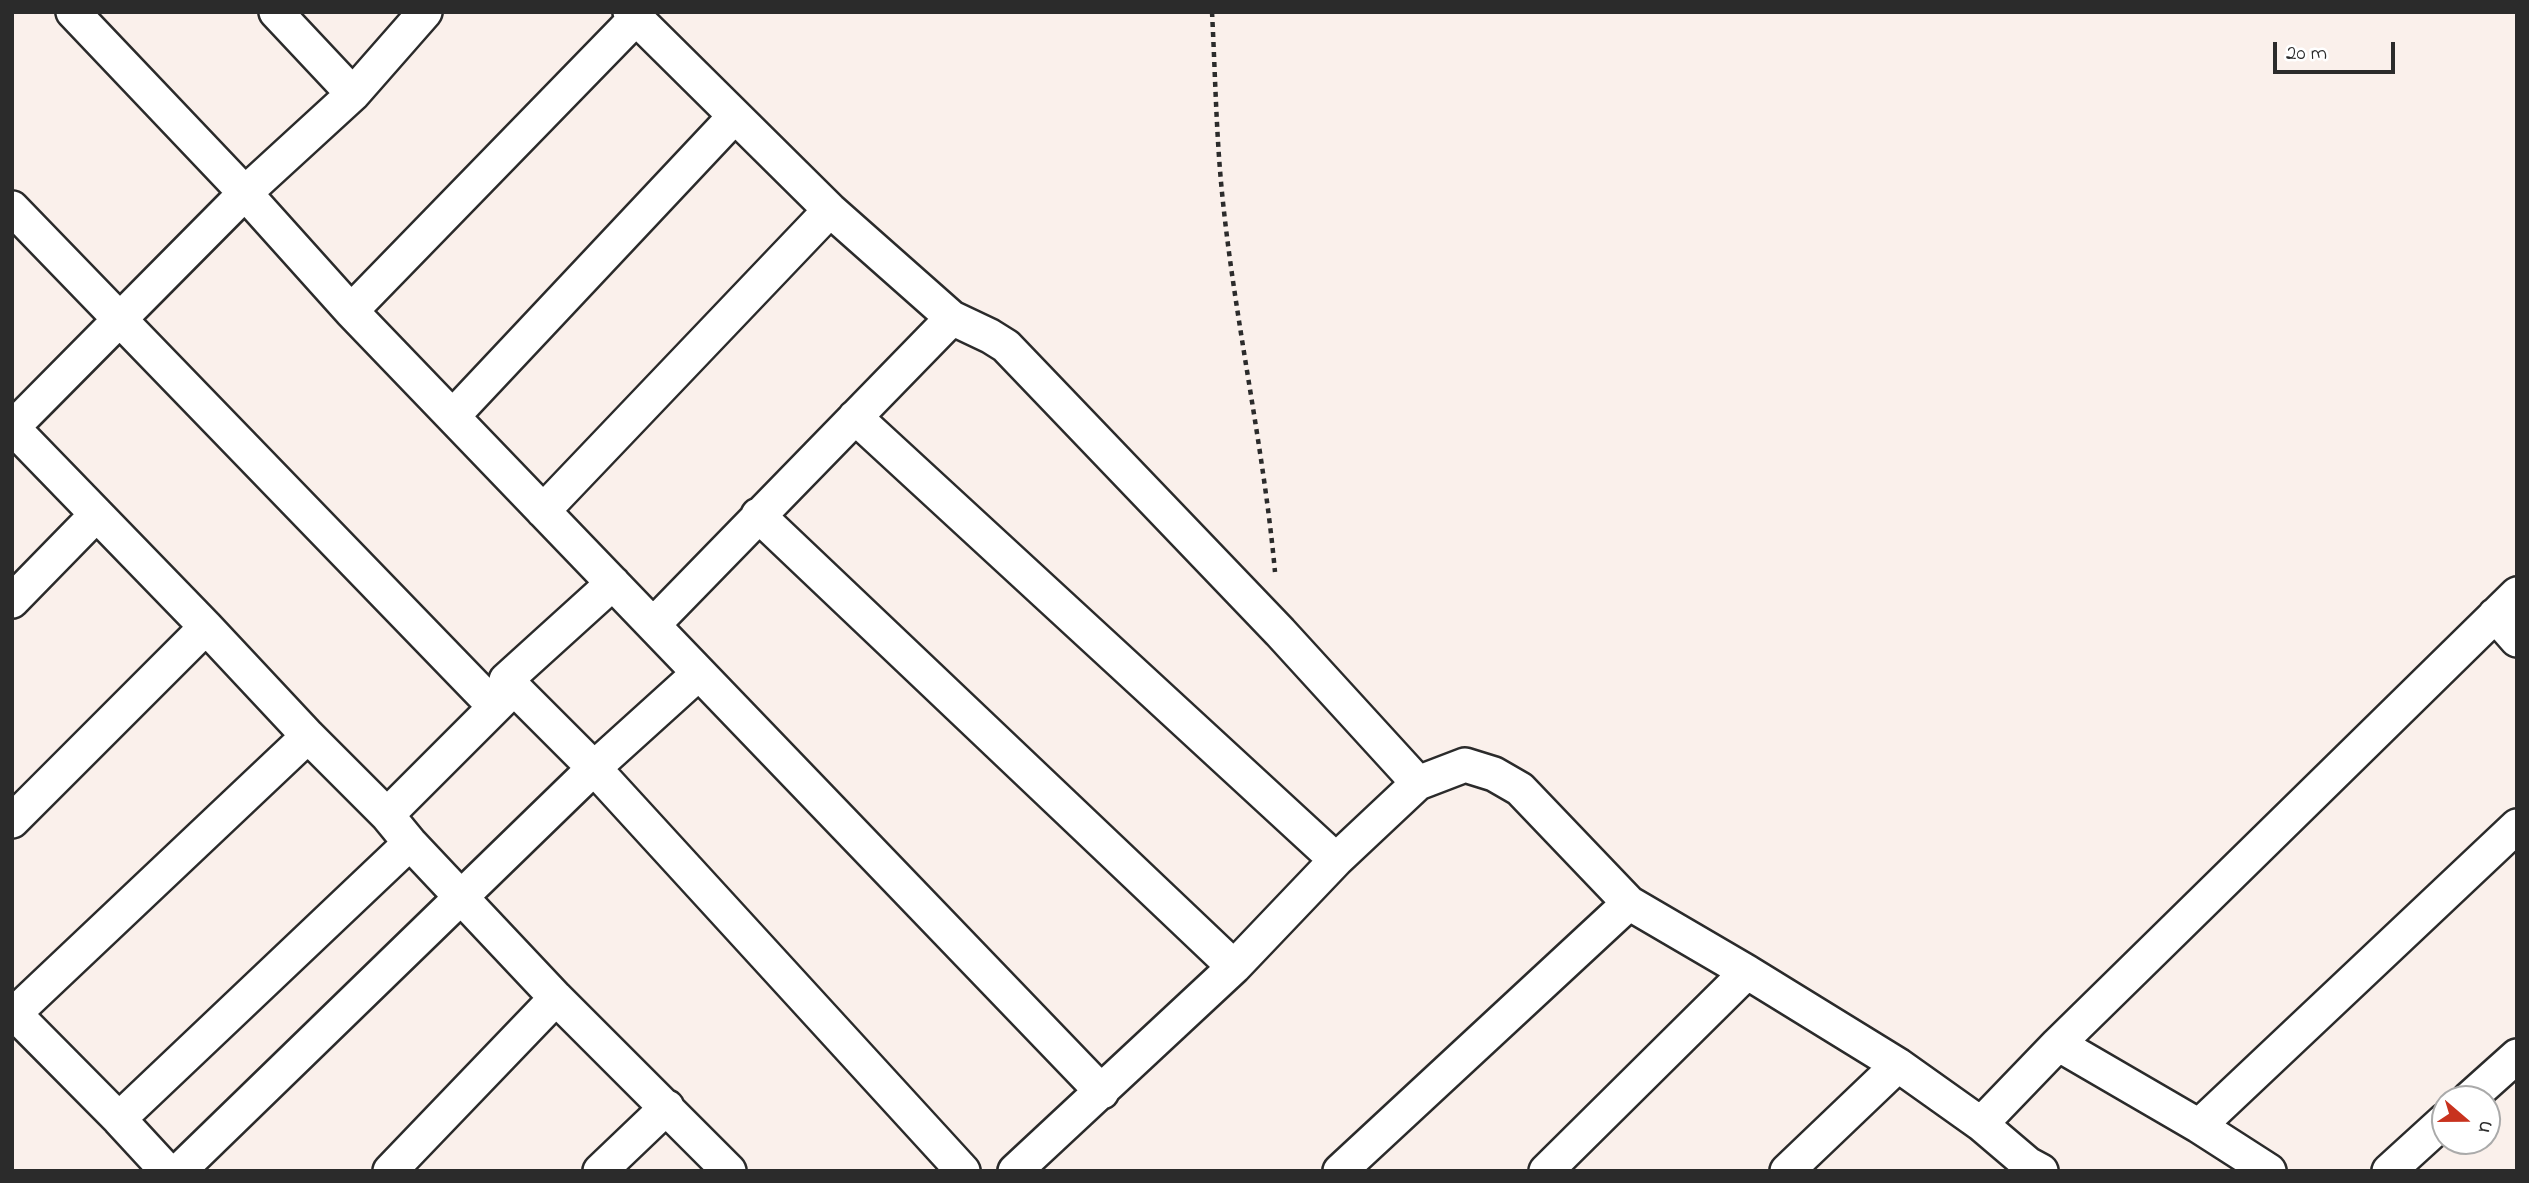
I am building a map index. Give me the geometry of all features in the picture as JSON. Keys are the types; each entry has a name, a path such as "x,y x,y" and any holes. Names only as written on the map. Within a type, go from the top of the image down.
{"street":[{"path":"73,12 245,193 351,311 1102,1092"},
{"path":"276,12 353,94"},
{"path":"425,12 353,94 245,193 13,427 387,815 556,998 729,1171"},
{"path":"351,311 633,15 830,210 952,318 1006,346 1280,632 1418,783"},
{"path":"453,416 735,116"},
{"path":"12,208 119,318 505,698 594,768 963,1171"},
{"path":"543,511 830,210"},
{"path":"653,625 758,514 952,318"},
{"path":"855,417 1336,860"},
{"path":"758,514 1234,967"},
{"path":"12,601 96,515"},
{"path":"387,815 505,698 506,680 613,583"},
{"path":"1981,1124 2058,1044 2506,604 2517,640"},
{"path":"12,821 206,627"},
{"path":"178,1171 594,768 699,673"},
{"path":"167,1171 13,1012 308,736"},
{"path":"1015,1171 1234,967 1336,860 1418,783 1465,765 1494,774 1520,789 1629,902 1898,1065 1981,1124 2030,1168"},
{"path":"2199,1126 2517,826"},
{"path":"119,1119 410,843"},
{"path":"1340,1171 1629,902"},
{"path":"1546,1171 1747,972"},
{"path":"390,1171 556,998"},
{"path":"2058,1044 2199,1126 2269,1171"},
{"path":"2485,1085 2517,1056"},
{"path":"1787,1171 1898,1065"},
{"path":"600,1171 667,1107"},
{"path":"2389,1171 2431,1133"}],"path":[{"path":"1212,12 1221,182 1248,383 1271,527 1280,632"}]}
